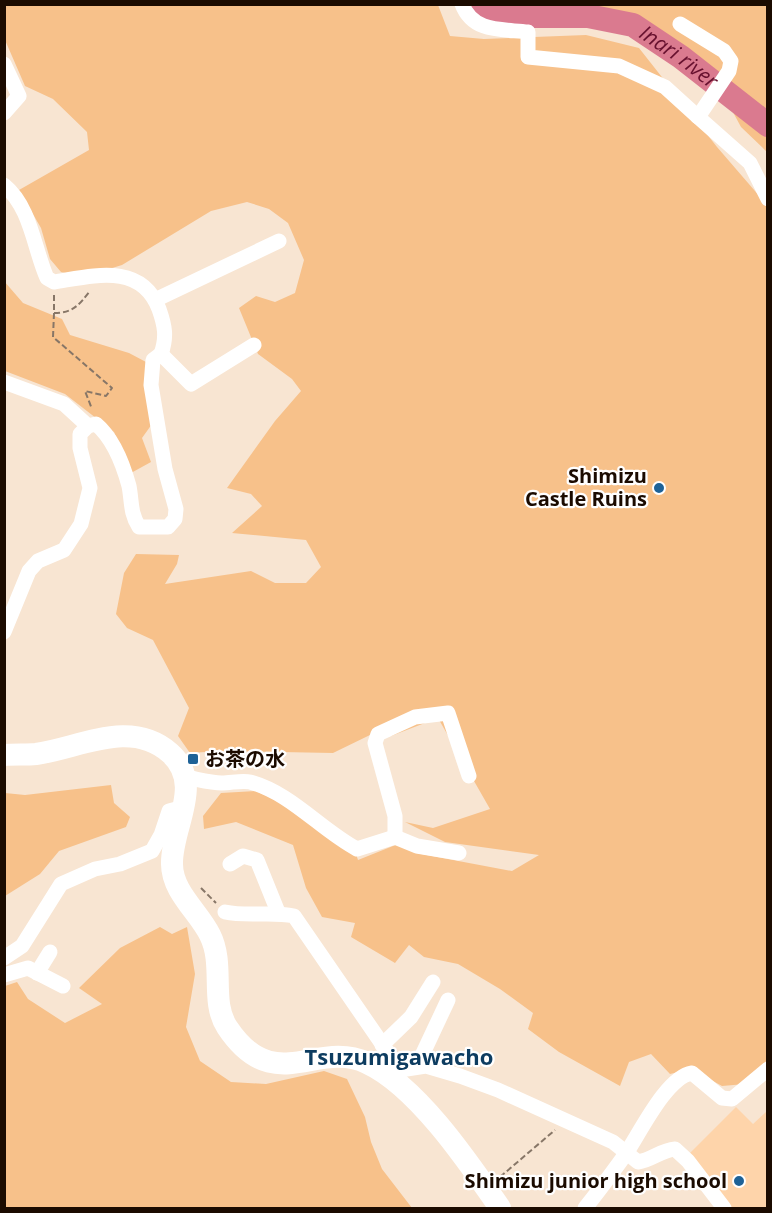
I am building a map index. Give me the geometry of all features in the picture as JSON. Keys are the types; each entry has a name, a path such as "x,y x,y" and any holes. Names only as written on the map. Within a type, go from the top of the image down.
{"street":[{"path":"462,4 473,22 482,27 528,32 528,57 619,66 665,87 700,113 750,163 768,199"},
{"path":"680,24 724,51 730,61 729,71 700,113"},
{"path":"4,64 19,96 4,113"},
{"path":"4,185 11,191 26,218 47,278 54,282 104,274 124,275 138,282 155,300 166,339 161,354 153,360 151,385 165,469 176,509 175,519 168,527 139,527 134,519 129,486 113,444 64,404 4,382"},
{"path":"155,300 279,241"},
{"path":"161,354 191,384 254,345"},
{"path":"4,632 29,571 38,561 64,550 81,524 90,488 80,448 80,434 92,425"},
{"path":"4,587 15,603"},
{"path":"395,837 395,816 375,742 378,734 414,717 447,713 469,776"},
{"path":"4,755 37,754 104,736 142,738 172,754 185,777 187,792 176,833 172,868 177,885 213,943 219,959 220,1005 229,1029 255,1054 277,1064 286,1065 319,1059 348,1058 395,1074 417,1066 426,1066 498,1090 613,1142 638,1161 648,1161 667,1149 675,1149 688,1161 724,1209"},
{"path":"185,777 220,783 248,781 263,787 323,824 339,840 357,849 395,837 417,846 459,853"},
{"path":"4,958 22,946 60,885 95,869 120,864 152,851 161,835 169,811 184,807"},
{"path":"230,864 243,856 257,860 278,912"},
{"path":"225,912 235,914 278,912 294,916 382,1045 395,1074 470,1163 500,1209"},
{"path":"37,973 50,952"},
{"path":"4,975 28,968 63,986"},
{"path":"382,1045 411,1017 433,982"},
{"path":"417,1066 448,1000"},
{"path":"585,1209 626,1154 651,1112 683,1076 692,1073 722,1098 732,1100 768,1069"}],"path":[{"path":"54,312 68,313 78,306 104,274"},
{"path":"54,282 53,337 112,388 106,396 85,391 92,425"},
{"path":"487,1189 566,1121"}],"shaded area":[{"path":"4,5 438,5 450,36 484,39 586,35 639,48 717,147 767,205 768,1059 745,1084 722,1086 691,1069 670,1074 651,1054 629,1062 620,1086 559,1052 528,1029 533,1013 500,989 458,964 424,957 409,945 395,963 351,937 355,923 322,917 306,888 293,845 236,822 204,829 203,816 221,793 256,791 350,837 358,860 398,844 416,853 512,871 539,855 445,842 405,822 433,828 490,809 438,718 391,736 370,735 333,753 220,751 190,753 178,736 189,708 153,640 127,628 116,614 124,573 136,554 179,555 177,564 165,584 251,571 275,583 306,583 321,567 306,540 232,533 262,506 251,494 227,488 275,421 301,391 292,379 258,354 239,308 256,296 275,302 295,293 304,260 288,223 269,209 247,202 211,211 122,265 83,277 61,272 50,259 41,228 19,190 89,150 87,132 53,99 25,86 5,40"},
{"path":"493,5 767,5 767,152 741,127 708,66 665,33 607,13 496,11"},
{"path":"4,281 23,303 62,319 70,335 129,353 146,362 152,424 142,438 151,462 131,473 114,432 65,394 5,371"},
{"path":"111,785 114,803 130,817 126,827 59,851 40,874 5,896 5,793 25,795"},
{"path":"160,927 172,934 187,927 195,974 186,1027 200,1061 231,1082 266,1084 324,1071 347,1079 365,1117 371,1142 382,1169 412,1208 5,1208 5,986 17,982 28,999 65,1023 102,1004 79,988 120,948"},
{"name":"Shimizu junior high school","path":"736,1107 753,1124 767,1111 767,1208 732,1208 690,1153"}],"waterway":[{"name":"Inari river","path":"477,4 485,16 588,16 633,25 681,57 768,125"}],"place":[{"name":"Shimizu Castle Ruins","path":"659,488"},
{"name":"お茶の水","path":"193,759"},
{"name":"Shimizu junior high school","path":"739,1181"}],"district":[{"name":"Tsuzumigawacho","path":"399,1057"}]}
